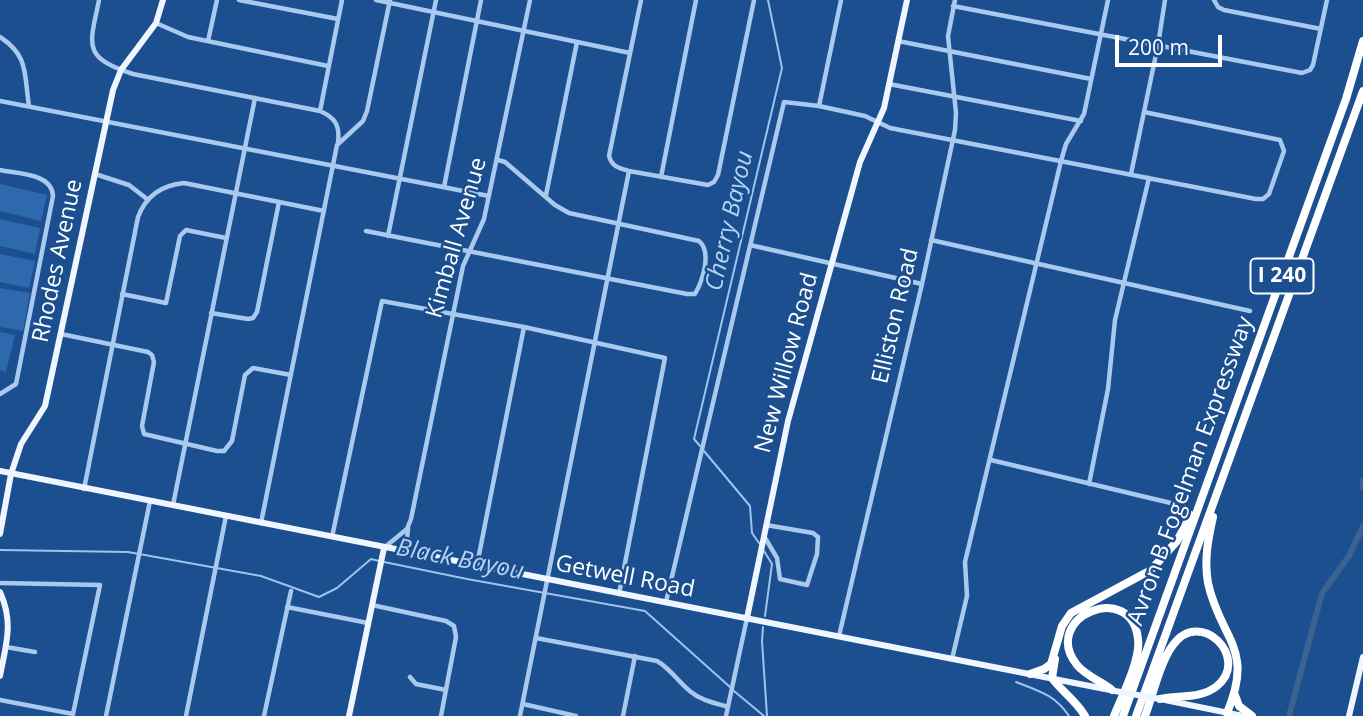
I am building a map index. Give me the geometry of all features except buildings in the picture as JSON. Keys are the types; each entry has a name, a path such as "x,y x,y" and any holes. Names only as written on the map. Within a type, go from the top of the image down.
{"highway":[{"name":"Avron B Fogelman Expressway","path":"1123,716 1346,99 1363,41"},
{"name":"Avron B Fogelman Expressway","path":"1136,716 1363,91"},
{"path":"1030,674 1048,667 1064,621 1075,609 1142,576 1165,556 1182,533 1209,478"},
{"path":"1217,496 1207,544 1206,568 1212,597 1236,650 1238,670 1235,691 1227,713"},
{"path":"1114,690 1077,666 1070,648 1070,634 1076,622 1087,612 1100,608 1121,612 1133,624 1138,636 1137,654 1114,716"},
{"path":"1145,716 1168,652 1176,640 1185,634 1200,632 1217,639 1225,649 1228,659 1227,671 1221,682 1202,694 1160,699"},
{"path":"1056,647 1052,678 1058,687 1076,701 1085,716"},
{"path":"1235,691 1237,703 1252,716"}],"main road":[{"name":"Rhodes Avenue","path":"0,534 11,474 21,444 45,406 113,90 121,70 156,23 163,0"},
{"name":"New Willow Road","path":"747,618 784,436 859,162 878,123 907,0"},
{"name":"Getwell Road","path":"0,471 476,566 546,583 747,618 1243,716"},
{"path":"349,716 384,548"},
{"path":"0,592 9,619 0,676"},
{"path":"1349,716 1363,657"}],"street":[{"path":"99,0 90,43 94,54 121,70 320,111 330,115 339,133 261,523"},
{"path":"208,41 217,0"},
{"path":"239,0 338,19"},
{"path":"320,111 342,0"},
{"path":"376,0 630,53"},
{"path":"388,236 436,0"},
{"path":"444,187 481,0"},
{"name":"Kimball Avenue","path":"406,552 408,526 452,313 468,253 484,219 530,0"},
{"path":"641,0 609,156 611,163 617,168 629,171 708,185 714,182 718,175 754,0"},
{"path":"661,177 696,0"},
{"path":"819,106 841,0"},
{"path":"952,659 967,596 965,562 1061,161 1066,144 1081,121 1108,0"},
{"path":"1131,174 1165,0"},
{"path":"1213,0 1215,5 1224,10 1321,29"},
{"path":"954,3 1300,73 1310,70 1314,62 1326,0"},
{"path":"337,145 363,121 367,111 389,1"},
{"name":"Elliston Road","path":"839,636 953,140 956,122 948,33 954,3"},
{"path":"156,23 172,32 328,66"},
{"path":"0,37 12,45 21,56 29,106"},
{"path":"898,41 1091,79"},
{"path":"546,195 577,43"},
{"path":"889,84 1081,121"},
{"path":"173,506 255,98"},
{"path":"0,101 489,196"},
{"path":"666,603 784,102 865,116 890,128 1261,200 1270,191 1284,152 1283,144 1275,138 1144,112"},
{"path":"366,231 468,253 687,294 695,293 706,253 705,246 699,241 569,213 505,162 498,160"},
{"path":"0,170 43,179 51,185 53,196 16,384 0,394"},
{"path":"520,716 629,171"},
{"path":"94,174 129,185 147,199"},
{"path":"1089,484 1108,389 1114,326 1149,178"},
{"path":"84,489 138,217 147,199 172,184 184,183 324,211"},
{"path":"211,313 248,319 257,312 279,202"},
{"path":"122,294 166,303 180,236 186,230 226,238"},
{"path":"931,240 1250,311"},
{"path":"751,244 922,284"},
{"path":"332,537 382,301 524,327 665,358 619,594"},
{"path":"476,566 524,327"},
{"path":"61,334 152,355 154,362 142,426 145,434 217,451 229,448 248,370 253,368 291,375"},
{"path":"991,460 1175,504"},
{"path":"106,716 149,501"},
{"path":"186,716 226,516"},
{"path":"764,535 777,558 779,579 807,584 818,545 816,535 766,525"},
{"path":"384,548 408,526"},
{"path":"0,583 100,585 73,714 0,700"},
{"path":"264,716 291,591"},
{"path":"372,605 446,621 454,626 456,637 441,716"},
{"path":"287,607 368,623"},
{"path":"726,716 747,618"},
{"path":"536,639 657,661 669,668 689,691 703,700 728,707"},
{"path":"6,647 35,652"},
{"path":"623,716 635,656"},
{"path":"410,677 416,684 446,690"},
{"path":"523,704 576,716"}],"shaded area":[{"path":"0,184 47,195 41,221 0,211"},
{"path":"0,219 40,228 35,254 0,246"},
{"path":"0,254 35,261 29,288 0,282"},
{"path":"0,288 30,293 23,331 0,327"},
{"path":"0,332 15,335 6,372 0,370"}],"waterway":[{"name":"Cherry Bayou","path":"700,446 694,439 782,68 768,0"},
{"name":"Cherry Bayou","path":"704,451 750,506 752,533 759,543"},
{"path":"1363,480 1363,488"},
{"path":"1289,716 1322,593 1349,556 1363,526"},
{"name":"Black Bayou","path":"0,550 128,552 261,576 319,597 337,588 371,559 379,561"},
{"name":"Cherry Bayou","path":"764,551 772,564 765,616"},
{"name":"Black Bayou","path":"384,562 645,611 730,687"},
{"name":"Cherry Bayou","path":"763,627 767,716"},
{"path":"1016,682 1052,698 1069,716"},
{"name":"Black Bayou","path":"734,691 764,716"}]}
